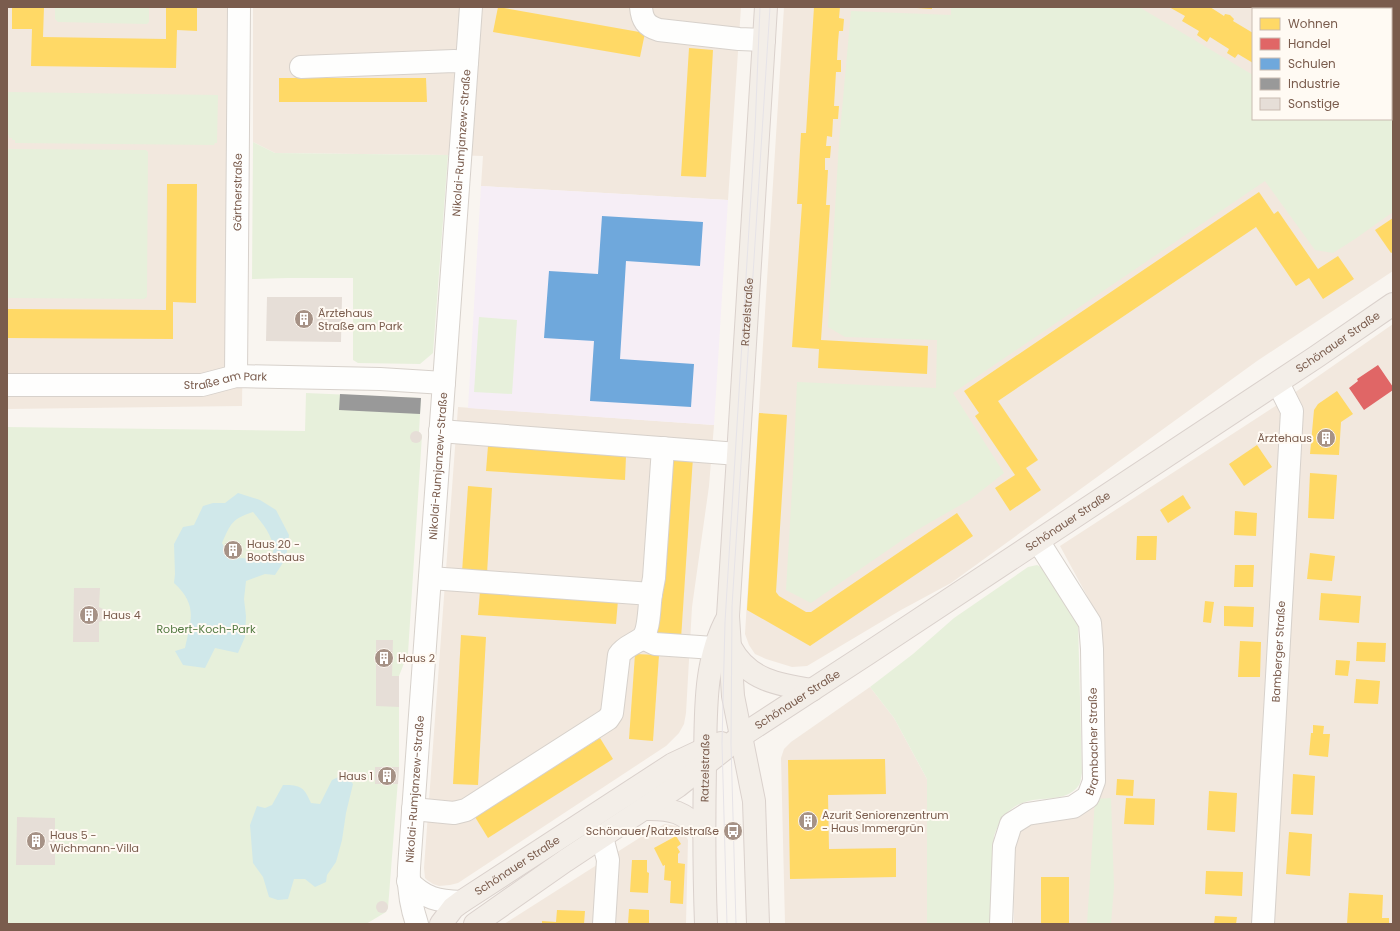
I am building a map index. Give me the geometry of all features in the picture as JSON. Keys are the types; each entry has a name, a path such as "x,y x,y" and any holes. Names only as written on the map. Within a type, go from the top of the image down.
{"main road":[{"name":"Ratzelstraße","path":"758,924 754,801 723,648 719,635 728,616 766,7"},
{"name":"Schönauer Straße","path":"475,924 565,861 678,786 705,757 741,736 812,690 1278,383 1393,304"},
{"name":"Ratzelstraße","path":"706,924 704,832 707,690 723,648"},
{"path":"723,648 746,668 763,678 780,684 812,690"},
{"name":"Schönauer Straße","path":"441,924 453,908 461,902 673,764 705,757"},
{"path":"644,809 664,809 678,812 704,832"}],"street":[{"name":"Gärtnerstraße","path":"236,376 239,7"},
{"name":"Nikolai-Rumjanzew-Straße","path":"417,924 410,898 408,881 440,431 472,71 471,7"},
{"path":"641,7 644,21 650,27 659,30 739,39 764,40"},
{"path":"301,67 446,62 472,71"},
{"name":"Straße am Park","path":"7,385 202,385 236,376 380,379 444,383"},
{"name":"Bamberger Straße","path":"1263,924 1292,411 1278,383"},
{"path":"440,431 738,454"},
{"path":"413,809 452,813 466,810 608,719 612,713 619,655 622,651 643,638 648,626 654,578 663,448"},
{"name":"Brambacher Straße","path":"1001,924 1004,846 1011,824 1027,814 1073,807 1088,797 1094,781 1092,649 1090,623 1038,541"},
{"path":"430,578 651,594"},
{"path":"643,638 655,644 723,648"},
{"path":"602,837 608,860 604,924"},
{"path":"408,881 424,895 434,900 461,902"}],"shaded area":[{"path":"7,7 248,7 242,406 7,409"},
{"path":"253,7 741,7 728,200 481,186 483,156 275,153 253,142"},
{"path":"784,7 1393,7 1393,271 1257,361 951,583 901,610 807,666 792,667 766,659 755,654 749,645 745,634"},
{"path":"481,186 728,200 714,425 468,408"},
{"path":"1393,324 1393,924 1014,924 1013,850 1017,831 1028,821 1095,799 1098,616 1060,546 1274,407"},
{"path":"458,407 714,425 709,486 692,607 686,713 684,724 679,733 666,746 458,883 439,886 433,884 425,878 424,868"},
{"path":"870,687 894,718 927,779 927,924 785,924 781,758 784,749 791,742"},
{"path":"665,824 677,826 684,832 688,840 686,924 504,924 644,835"}],"green space":[{"path":"55,7 149,7 149,22 147,24 58,22 55,19"},
{"path":"951,7 1139,7 1252,74 1252,120 1392,120 1392,62 1393,212 1333,253 1315,250 1265,181 953,393 1004,473 971,499 917,530 811,603 786,590 797,382 936,388 937,340 845,337 828,327 839,142 851,11 951,15"},
{"path":"7,92 218,95 217,143 214,145 15,143 15,140 12,140 12,138 9,138 9,135 7,135"},
{"path":"253,142 275,153 448,155 433,353 420,364 358,363 353,360 353,278 252,279"},
{"path":"7,149 146,150 148,152 147,297 144,299 7,298"},
{"path":"479,317 517,320 512,394 474,392"},
{"name":"Robert-Koch-Park","path":"306,393 421,398 419,432 422,435 408,653 399,676 399,767 388,908 386,912 366,924 7,924 7,427 305,431"},
{"path":"1037,565 1047,570 1078,622 1082,773 1080,782 1071,793 1060,797 1024,802 1013,808 1002,819 994,836 992,924 927,924 927,779 894,718 870,687 913,654 954,618 1028,567"},
{"path":"1111,798 1114,887 1111,924 1087,924 1095,799"}],"water":[{"path":"238,493 260,500 276,510 289,535 286,558 275,575 265,574 246,581 244,599 246,616 245,637 238,653 215,648 205,668 183,665 175,651 185,648 191,613 187,598 174,583 174,544 183,527 194,525 203,506 213,503 225,503","holes":["253,512 270,536 273,553 257,560 242,558 231,559 222,543 230,526 236,520"]},
{"path":"345,774 353,784 336,862 327,875 326,882 315,887 305,879 294,879 288,899 278,900 269,897 263,877 253,863 250,825 257,806 265,808 272,805 283,785 298,786 304,790 311,803 320,804 332,780"}],"building: Wohnen":[{"path":"12,7 44,7 43,37 166,39 166,7 197,7 197,31 177,30 176,68 31,66 32,29 12,29"},
{"path":"498,7 645,33 640,57 493,32"},
{"path":"814,7 840,7 839,18 844,19 843,31 839,31 838,42 837,60 841,60 841,72 836,72 834,106 839,106 838,119 833,119 832,137 827,136 826,146 831,146 830,158 825,158 825,170 828,170 826,205 830,205 821,340 928,346 927,374 818,368 819,349 792,347 802,204 797,204 801,133 806,133"},
{"path":"932,7 932,9 917,8"},
{"path":"1169,7 1210,7 1224,16 1225,14 1230,15 1234,19 1233,21 1252,32 1252,62 1238,54 1235,58 1227,53 1229,49 1210,37 1207,42 1197,35 1199,31 1182,21 1185,16"},
{"path":"1368,7 1370,8 1336,8"},
{"path":"689,48 713,50 706,177 681,176"},
{"path":"279,78 426,78 427,102 279,102"},
{"path":"167,184 197,184 196,303 173,302 173,339 7,338 7,309 166,310"},
{"path":"1259,192 1274,214 1278,211 1318,269 1338,256 1354,279 1323,299 1309,278 1296,286 1256,227 998,401 1038,460 1026,468 1041,490 1010,511 995,488 1015,475 975,416 979,413 964,391"},
{"path":"1393,218 1393,252 1391,253 1375,230"},
{"name":"Ärztehaus","path":"1337,391 1353,414 1341,422 1339,455 1310,454 1314,410 1318,404"},
{"path":"759,413 787,415 776,592 779,596 806,612 811,612 957,513 973,536 810,646 747,610"},
{"path":"1257,445 1272,467 1244,486 1229,464"},
{"path":"488,446 626,456 625,480 486,471"},
{"path":"668,456 693,457 681,639 656,637"},
{"path":"1310,473 1337,475 1334,519 1308,518"},
{"path":"468,486 492,488 487,574 462,572"},
{"path":"1183,495 1191,508 1168,523 1160,510"},
{"path":"1235,511 1257,513 1256,536 1234,535"},
{"path":"1137,536 1157,536 1156,560 1136,560"},
{"path":"1310,553 1335,556 1332,581 1307,579"},
{"path":"1235,565 1254,565 1253,587 1234,587"},
{"path":"480,591 618,600 616,624 478,615"},
{"path":"1321,593 1361,596 1359,623 1319,620"},
{"path":"1205,601 1214,602 1211,623 1203,622"},
{"path":"1224,606 1254,607 1253,627 1224,626"},
{"path":"461,635 486,637 478,785 453,784"},
{"path":"1240,641 1261,642 1260,677 1238,677"},
{"path":"1357,642 1386,643 1385,662 1356,661"},
{"path":"635,654 659,655 653,741 629,739"},
{"path":"1336,660 1350,661 1348,676 1335,675"},
{"path":"1356,679 1380,681 1378,704 1354,703"},
{"path":"1313,725 1324,726 1323,734 1330,734 1328,757 1309,755"},
{"path":"600,738 613,759 488,838 475,817"},
{"name":"Azurit Seniorenzentrum - Haus Immergrün","path":"885,759 886,794 828,795 829,849 896,848 896,877 790,879 788,760"},
{"path":"1293,774 1315,776 1313,815 1291,814"},
{"path":"1117,779 1134,780 1133,796 1116,795"},
{"path":"1209,791 1237,793 1235,832 1207,830"},
{"path":"1126,798 1155,799 1154,825 1124,824"},
{"path":"1289,832 1312,834 1310,876 1286,874"},
{"path":"676,836 681,844 677,847 680,852 678,854 678,863 685,864 683,904 670,903 671,881 664,880 665,865 663,866 654,848"},
{"path":"632,860 647,860 647,872 649,873 648,893 630,892"},
{"path":"1206,871 1243,872 1242,896 1205,894"},
{"path":"1041,877 1069,877 1069,924 1041,924"},
{"path":"1349,893 1383,895 1382,918 1389,918 1389,924 1347,924"},
{"path":"629,909 649,910 649,924 628,924"},
{"path":"557,910 585,911 584,924 542,924 542,921 556,922"},
{"path":"1215,916 1237,917 1236,924 1214,924"}],"building: Handel":[{"path":"1378,365 1393,387 1393,390 1364,410 1349,388 1358,381 1357,379"}],"building: Schulen":[{"path":"602,216 703,222 700,266 626,261 620,359 694,364 691,407 590,401 594,341 544,338 549,271 598,274"}],"building: Industrie":[{"path":"340,394 421,398 420,414 339,410"}],"building: Sonstige":[{"name":"Ärztehaus Straße am Park","path":"267,297 342,297 341,342 266,341"},
{"path":"414,431 418,431 422,437 418,443 414,443 410,439 410,435"},
{"name":"Haus 20 - Bootshaus","path":"235,540 242,552 231,559 223,547"},
{"name":"Haus 4","path":"74,588 100,588 99,607 103,609 105,618 99,622 99,642 73,642"},
{"name":"Haus 2","path":"376,640 393,640 392,676 399,676 399,707 376,706"},
{"name":"Haus 1","path":"375,767 399,767 398,784 375,784"},
{"name":"Haus 5 - Wichmann-Villa","path":"17,817 55,818 55,865 16,865"},
{"path":"380,901 384,901 388,907 384,913 380,913 376,909 376,905"}],"tram line":[{"path":"727,924 722,743 725,622 755,130 760,7"},
{"path":"736,924 731,744 732,606 770,7"}],"place":[{"name":"Ärztehaus Straße am Park","path":"304,319"},
{"name":"Ärztehaus","path":"1326,438"},
{"name":"Haus 20 - Bootshaus","path":"233,550"},
{"name":"Haus 4","path":"89,615"},
{"name":"Haus 2","path":"384,658"},
{"name":"Haus 1","path":"387,776"},
{"name":"Azurit Seniorenzentrum - Haus Immergrün","path":"808,821"},
{"name":"Schönauer/Ratzelstraße","path":"733,831"},
{"name":"Haus 5 - Wichmann-Villa","path":"36,841"}]}
